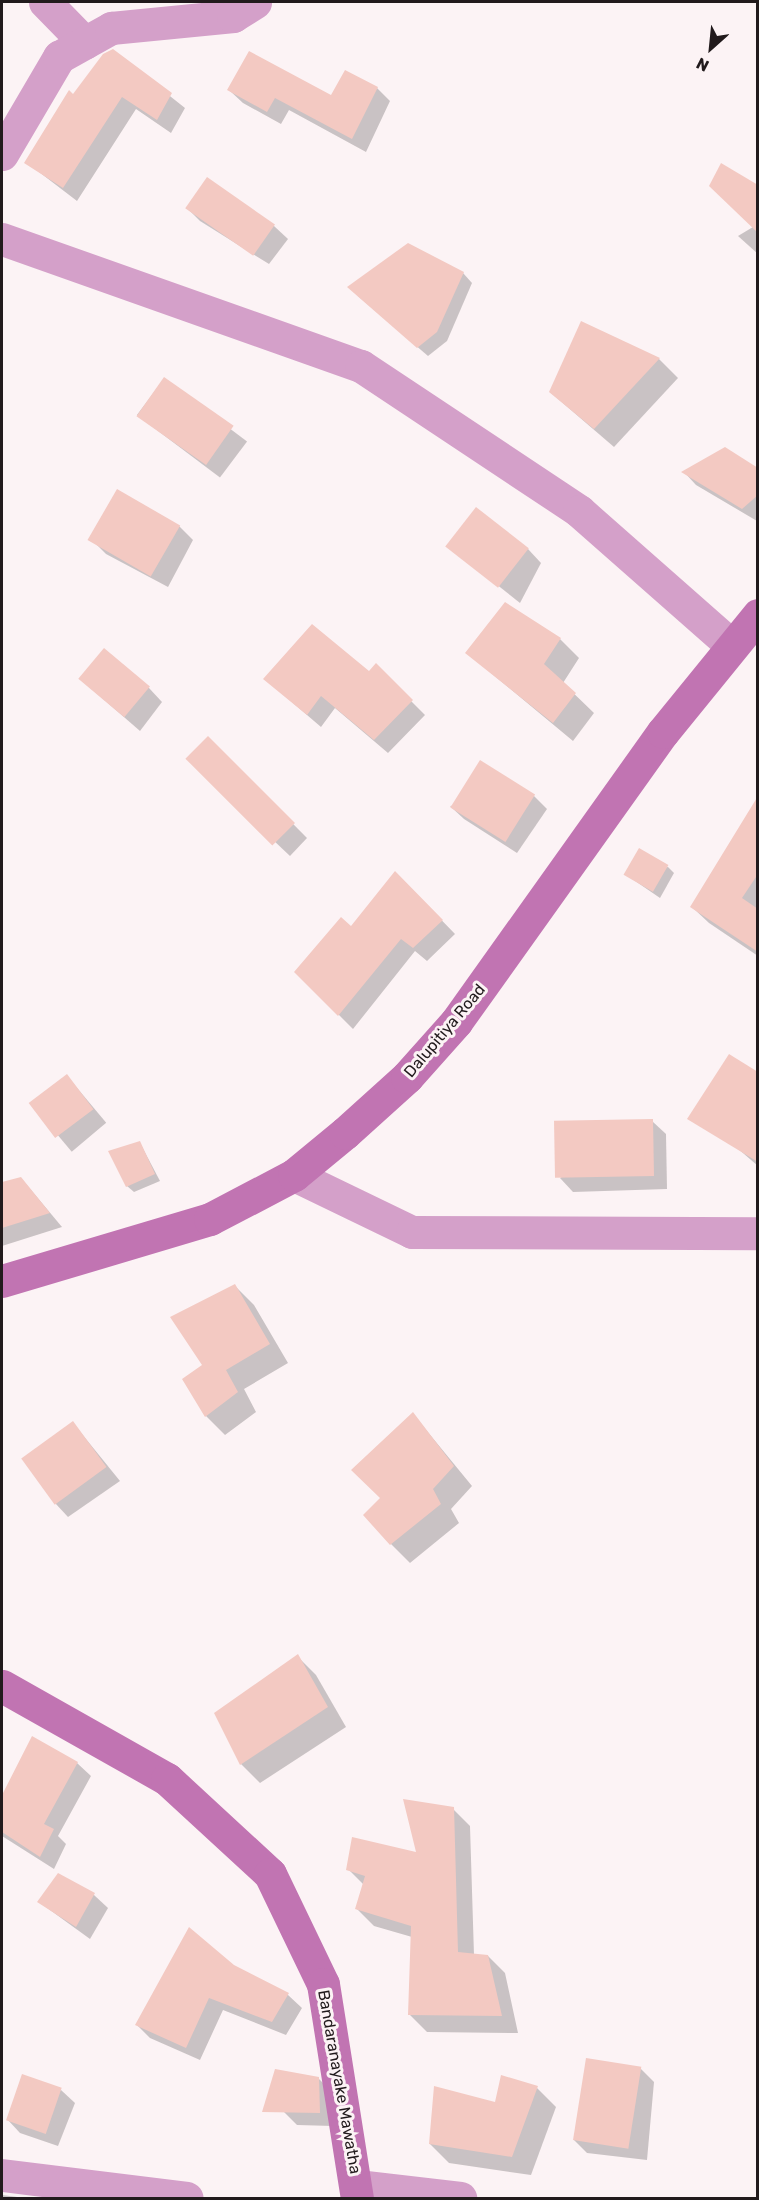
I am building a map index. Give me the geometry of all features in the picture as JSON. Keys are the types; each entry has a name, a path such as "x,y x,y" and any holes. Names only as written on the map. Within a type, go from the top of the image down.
{"street":[{"path":"45,2 85,43"},
{"path":"2,154 59,57 111,28 233,16 255,2"},
{"path":"2,239 361,366 579,511 732,646"},
{"name":"Dalupitiya Road","path":"2,1281 210,1219 294,1175 407,1077 456,1022 663,732 758,615"},
{"path":"294,1175 412,1232 758,1233"},
{"name":"Bandaranayake Mawatha","path":"2,1686 167,1779 270,1874 323,1984 357,2192"},
{"path":"2,2175 187,2199"},
{"path":"357,2192 460,2199"}],"building":[{"path":"113,49 172,93 157,120 122,97 63,188 24,163 69,90 73,94 103,54"},
{"path":"249,51 331,95 345,70 378,87 352,139 275,98 267,112 227,90"},
{"path":"721,163 758,185 758,233 709,186"},
{"path":"207,177 275,225 253,256 185,208"},
{"path":"408,243 464,272 437,332 417,348 347,287"},
{"path":"581,321 660,358 594,429 549,392"},
{"path":"164,377 234,426 206,465 136,416"},
{"path":"725,447 758,468 758,495 742,509 681,472"},
{"path":"117,489 180,526 151,577 88,540"},
{"path":"476,507 529,548 498,588 445,546"},
{"path":"505,602 561,638 544,664 576,693 553,723 465,653"},
{"path":"312,624 369,671 376,663 413,700 374,740 321,696 307,715 263,679"},
{"path":"104,648 150,687 124,717 78,679"},
{"path":"208,736 295,823 272,846 185,759"},
{"path":"480,760 535,794 505,842 450,807"},
{"path":"758,796 758,874 742,898 758,909 758,952 690,907"},
{"path":"639,848 668,865 653,892 624,875"},
{"path":"395,871 443,920 413,948 401,939 338,1016 294,972 341,917 351,926"},
{"path":"729,1054 758,1072 758,1162 687,1119"},
{"path":"67,1074 93,1109 55,1138 29,1103"},
{"path":"653,1119 654,1176 555,1178 554,1121"},
{"path":"140,1141 155,1174 126,1187 108,1151"},
{"path":"21,1177 50,1213 2,1228 2,1182"},
{"path":"235,1284 270,1344 226,1370 238,1392 205,1417 182,1379 202,1365 170,1317"},
{"path":"413,1412 454,1466 433,1489 441,1504 390,1545 363,1515 380,1498 351,1470"},
{"path":"73,1421 107,1467 55,1505 21,1459"},
{"path":"298,1654 328,1707 240,1765 214,1713"},
{"path":"32,1736 78,1762 44,1824 54,1829 40,1857 2,1832 2,1795"},
{"path":"403,1799 454,1807 458,1952 488,1955 502,2016 408,2015 411,1926 355,1909 365,1876 346,1870 352,1837 416,1852"},
{"path":"58,1873 95,1893 76,1927 37,1902"},
{"path":"189,1927 234,1965 289,1993 272,2022 209,1998 186,2048 135,2025"},
{"path":"586,2058 641,2067 628,2149 573,2140"},
{"path":"275,2069 319,2077 320,2113 262,2112"},
{"path":"22,2074 62,2088 46,2134 6,2120"},
{"path":"501,2075 538,2086 512,2157 429,2144 434,2086 495,2102"}]}
